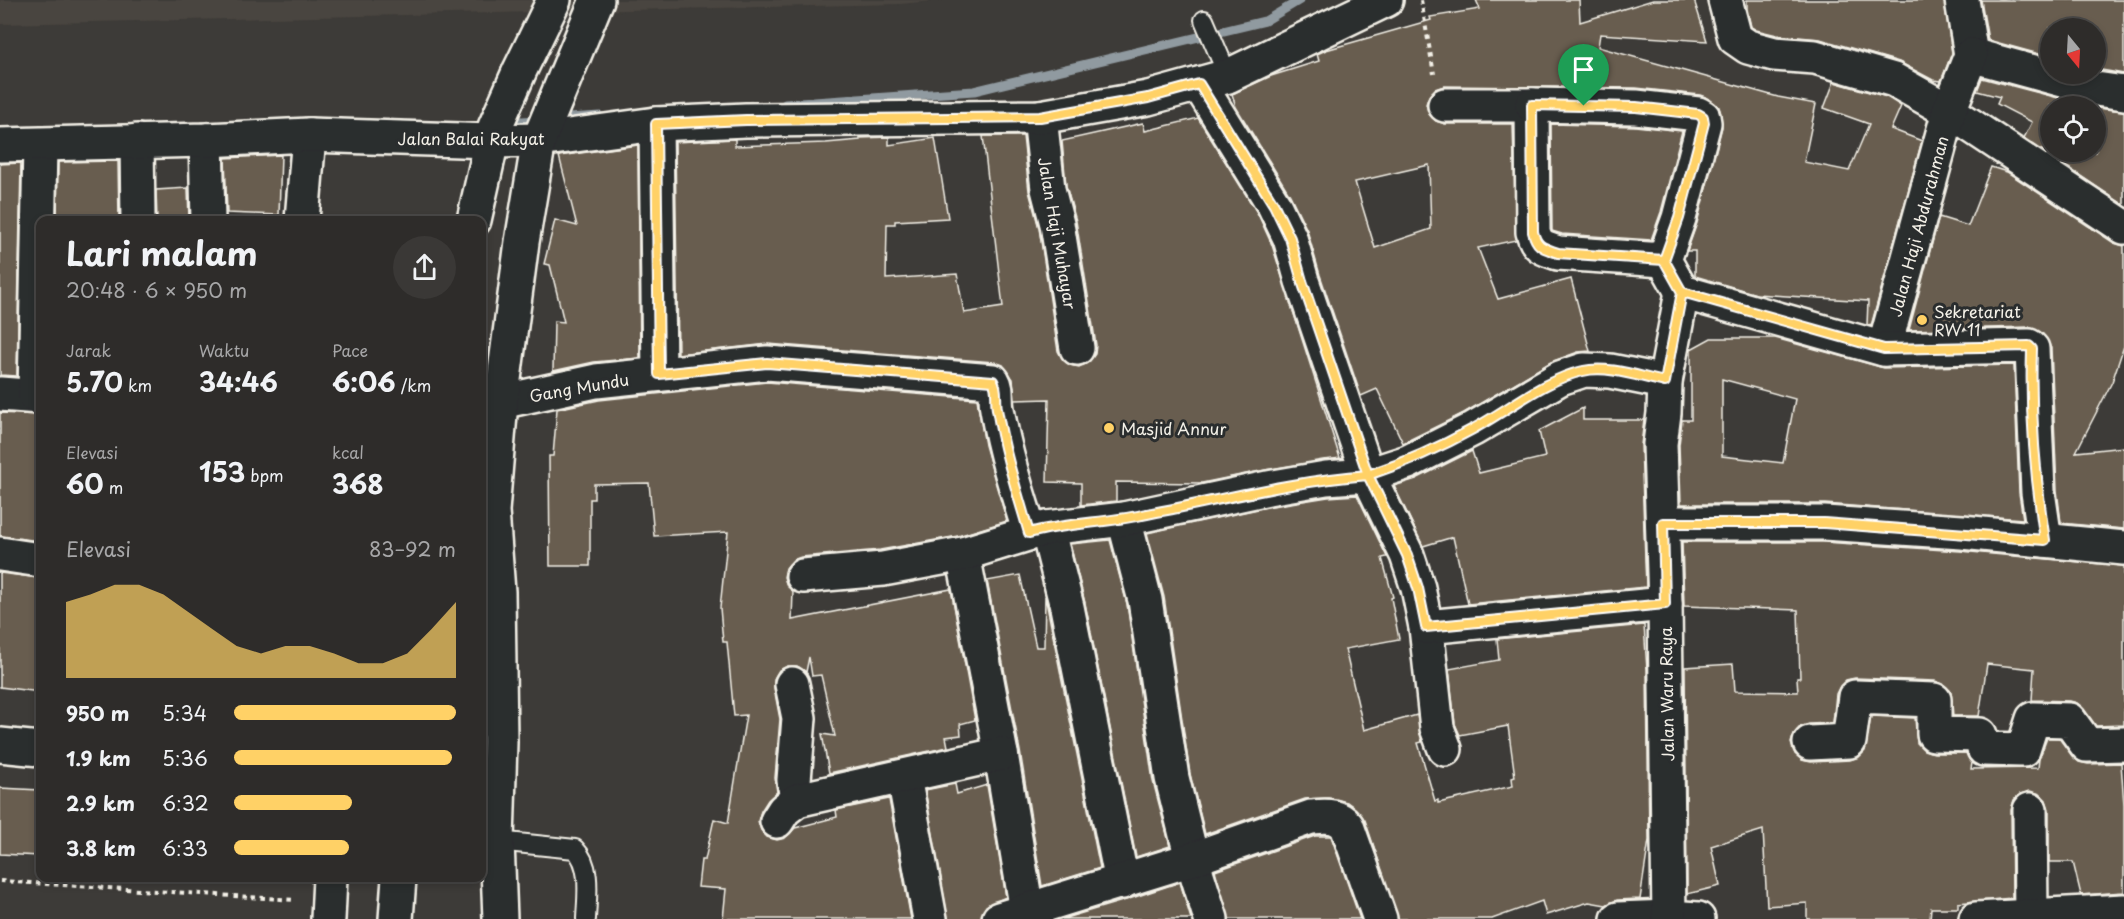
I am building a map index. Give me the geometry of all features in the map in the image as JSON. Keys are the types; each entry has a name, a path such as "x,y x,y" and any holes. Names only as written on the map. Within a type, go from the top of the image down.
{"street":[{"path":"501,919 497,841 498,592 492,511 501,402 522,242 542,132 597,0"},
{"name":"Jalan Balai Rakyat","path":"0,145 309,135 493,134 746,120 1040,117 1148,98 1216,73 1386,0"},
{"path":"1725,0 1735,38 1748,47 1774,54 1815,57 1894,80 1949,111 2124,227"},
{"path":"1962,0 1971,55 2096,89 2124,93"},
{"path":"475,216 493,134 547,14 577,50"},
{"name":"Jalan Haji Abdurahman","path":"1884,349 1949,111 1971,55"},
{"path":"1216,73 1290,238 1302,281 1368,475 1407,555 1418,588 1426,627 1437,729 1445,749"},
{"path":"1440,90 1532,105 1636,107 1698,114 1703,117 1704,123 1679,218 1664,260 1682,292 1884,349 2029,346 2032,349 2038,492 2045,540"},
{"path":"1532,105 1535,242 1543,248 1558,253 1664,260"},
{"name":"Jalan Haji Muhayar","path":"1040,117 1048,189 1058,224 1077,348"},
{"path":"656,124 659,374"},
{"path":"302,216 309,135"},
{"path":"207,140 208,216"},
{"path":"137,141 138,216"},
{"path":"39,216 40,145"},
{"name":"Jalan Waru Raya","path":"1678,918 1660,444 1665,382 1682,292"},
{"name":"Gang Mundu","path":"501,402 596,381 767,363 993,381 996,386 996,406 1011,471 1038,531"},
{"path":"803,576 883,569 963,554 1038,531 1124,519 1326,478 1368,475 1408,462 1473,429 1560,378 1584,370 1610,371 1665,382"},
{"path":"0,394 36,396"},
{"path":"1124,519 1144,600 1172,778 1192,859 1211,919"},
{"path":"1663,523 1824,523 2124,548"},
{"path":"1038,531 1067,607 1122,882"},
{"path":"0,554 36,559"},
{"path":"963,554 1001,754 1013,915 1192,859 1311,817 1332,815 1342,820 1347,826 1380,919"},
{"path":"1426,627 1665,604"},
{"path":"792,684 799,718 794,780 787,810 904,777 1001,754"},
{"path":"1810,743 1849,741 1855,698 1934,700 1934,734 1980,735 1984,749 2023,750 2033,719 2069,720 2087,745 2124,744"},
{"path":"0,746 36,749"},
{"path":"904,777 930,919"},
{"path":"2030,810 2031,916"},
{"path":"396,919 399,882"},
{"path":"1976,919 2124,911"},
{"path":"1618,919 1678,918"}],"lane":[{"path":"1205,24 1216,73"},
{"path":"497,841 575,849 585,863 586,919"}],"path":[{"path":"1421,0 1440,90"},
{"path":"0,881 329,900"}],"shaded area":[{"path":"0,0 942,0 900,4 0,24"}],"building":[{"path":"1476,0 1579,0 1580,22 1653,0 1694,0 1707,41 1600,34 1598,47 1778,97 1816,104 1804,162 1849,171 1869,124 1824,108 1834,82 1887,97 1901,106 1891,129 1922,141 1871,326 1867,325 1868,301 1756,294 1695,276 1695,251 1687,251 1697,223 1722,127 1719,107 1708,98 1700,95 1636,88 1444,86 1435,89 1426,104 1429,114 1436,121 1445,124 1513,124 1516,240 1478,248 1498,299 1571,279 1590,351 1578,352 1551,362 1464,413 1403,443 1377,389 1361,396 1307,230 1290,195 1236,107 1232,94 1271,76 1319,61 1317,54 1326,50 1431,20 1430,17 1480,9","holes":["1429,165 1431,229 1375,248 1355,182"]},
{"path":"1747,0 1944,0 1952,53 1941,81 1933,80 1899,62 1820,39 1777,35 1756,30 1751,27"},
{"path":"1981,0 2124,0 2124,74 2106,71 2106,18 2040,18 2040,54 1988,40"},
{"path":"1982,78 2051,96 2040,96 2040,149 2024,138 2032,122 1997,104 2000,97 1977,91"},
{"path":"2106,109 2124,111 2124,205 2060,162 2106,162"},
{"path":"1198,118 1258,214 1272,245 1340,458 1202,483 1116,482 1116,501 1081,505 1081,483 1047,482 1049,399 1015,400 1013,379 1003,365 994,362 768,344 678,354 675,142 735,139 735,146 826,143 889,137 889,145 935,138 948,218 895,221 895,224 887,224 886,279 957,274 964,313 1003,307 983,136 1023,136 1029,191 1039,228 1058,351 1063,360 1079,367 1089,362 1095,354 1096,345 1076,221 1066,186 1062,141 1143,123 1145,131"},
{"path":"1551,124 1635,126 1682,131 1661,212 1651,240 1562,234 1552,231"},
{"path":"638,145 640,358 594,362 553,371 554,321 564,322 550,265 544,264 555,220 577,226 559,156"},
{"path":"281,155 279,215 227,213 225,158"},
{"path":"118,161 119,216 57,216 58,162"},
{"path":"21,163 17,376 0,375 0,164"},
{"path":"1991,167 2007,172 2114,243 2124,246 2124,346 2112,382 2076,452 2124,447 2124,529 2061,523 2057,490 2051,348 2042,333 2029,327 1909,330 1939,217 1968,226"},
{"path":"188,188 189,216 157,216 156,190"},
{"path":"1711,338 1775,338 1884,368 2014,365 2019,493 2023,519 1825,504 1681,504 1679,445 1682,420 1691,420 1691,349","holes":["1722,379 1795,399 1783,463 1722,456"]},
{"path":"767,382 977,399 985,445 1007,521 958,536 880,550 801,557 793,560 786,568 784,577 787,586 793,591 792,620 951,589 975,720 960,724 961,735 946,737 948,747 829,773 822,734 835,736 821,675 812,676 809,657 806,672 797,666 788,666 779,670 774,679 780,719 775,778 777,792 761,811 758,821 761,830 767,837 777,840 785,838 795,828 837,817 836,810 889,799 911,919 723,919 726,889 698,887 701,860 705,860 714,819 728,823 746,715 734,716 727,642 723,642 720,608 728,532 654,536 649,483 594,484 594,499 590,499 590,566 550,566 549,456 553,456 557,409 599,400"},
{"path":"1583,408 1583,420 1644,420 1641,445 1646,587 1468,604 1453,537 1423,546 1394,486 1416,479 1472,451 1479,473 1545,457 1539,431"},
{"path":"0,413 36,415 36,540 0,536"},
{"path":"1357,495 1387,557 1382,558 1393,597 1391,598 1399,639 1345,649 1364,730 1417,715 1422,742 1418,743 1435,801 1438,800 1438,803 1513,786 1512,778 1515,777 1508,726 1460,735 1455,724 1449,669 1499,660 1497,639 1644,625 1647,670 1649,840 1640,899 1617,900 1606,905 1589,902 1546,915 1542,901 1492,919 1398,919 1365,820 1347,802 1328,798 1305,799 1205,834 1190,774 1164,597 1147,533 1272,506"},
{"path":"1110,540 1127,604 1153,781 1170,846 1136,857 1085,603 1070,544"},
{"path":"1682,542 1823,542 1960,551 2124,566 2124,725 2096,726 2084,709 2070,701 2032,700 2034,669 1987,664 1979,716 1953,716 1951,691 1935,681 1855,678 1846,680 1836,694 1833,723 1809,724 1800,727 1791,743 1795,754 1802,760 1811,762 1850,760 1859,757 1865,751 1871,716 1915,718 1917,743 1924,750 1934,753 1966,753 1972,763 1971,769 2038,768 2047,738 2059,738 2079,762 2121,763 2124,805 2124,892 2081,895 2073,862 2049,862 2049,809 2046,800 2040,794 2030,791 2020,794 2014,800 2011,810 2012,898 1958,903 1958,908 1931,908 1930,919 1807,919 1807,903 1767,906 1763,830 1711,846 1720,886 1687,894 1685,667 1733,664 1735,691 1798,692 1797,678 1800,678 1798,610 1684,606"},
{"path":"0,573 36,578 36,692 0,687"},
{"path":"1020,575 1036,647 1044,647 1045,596 1100,868 1042,886 1020,751 987,581"},
{"path":"955,784 957,794 987,785 1006,897 986,906 981,918 978,919 948,919 925,790"},
{"path":"0,788 36,790 36,856 0,854"},
{"path":"1315,836 1331,836 1360,919 1229,919 1215,871"},
{"path":"1180,882 1191,919 1062,919 1126,900"}],"waterway":[{"path":"785,104 974,91 1265,21 1300,0"},
{"path":"554,119 600,116"},
{"path":"503,122 540,120"}],"place":[{"name":"Sekretariat RW 11","path":"1922,320"},
{"name":"Masjid Annur","path":"1109,428"}],"route":[{"path":"1584,106 1532,105 1535,242 1543,248 1558,253 1664,260 1676,282 1682,292 1884,349 2029,346 2032,349 2038,492 2045,540 1824,523 1663,523 1665,604 1426,627 1418,588 1407,555 1368,475 1326,478 1124,519 1047,528 1029,533 1011,471 996,406 996,386 993,381 767,363 659,374 656,124 746,120 1040,117 1148,98 1199,84 1274,205 1290,238 1302,281 1368,475 1408,462 1473,429 1560,378 1584,370 1610,371 1665,382 1682,292 1664,260 1679,218 1704,123 1703,117 1698,114 1636,107 1584,106"}]}
